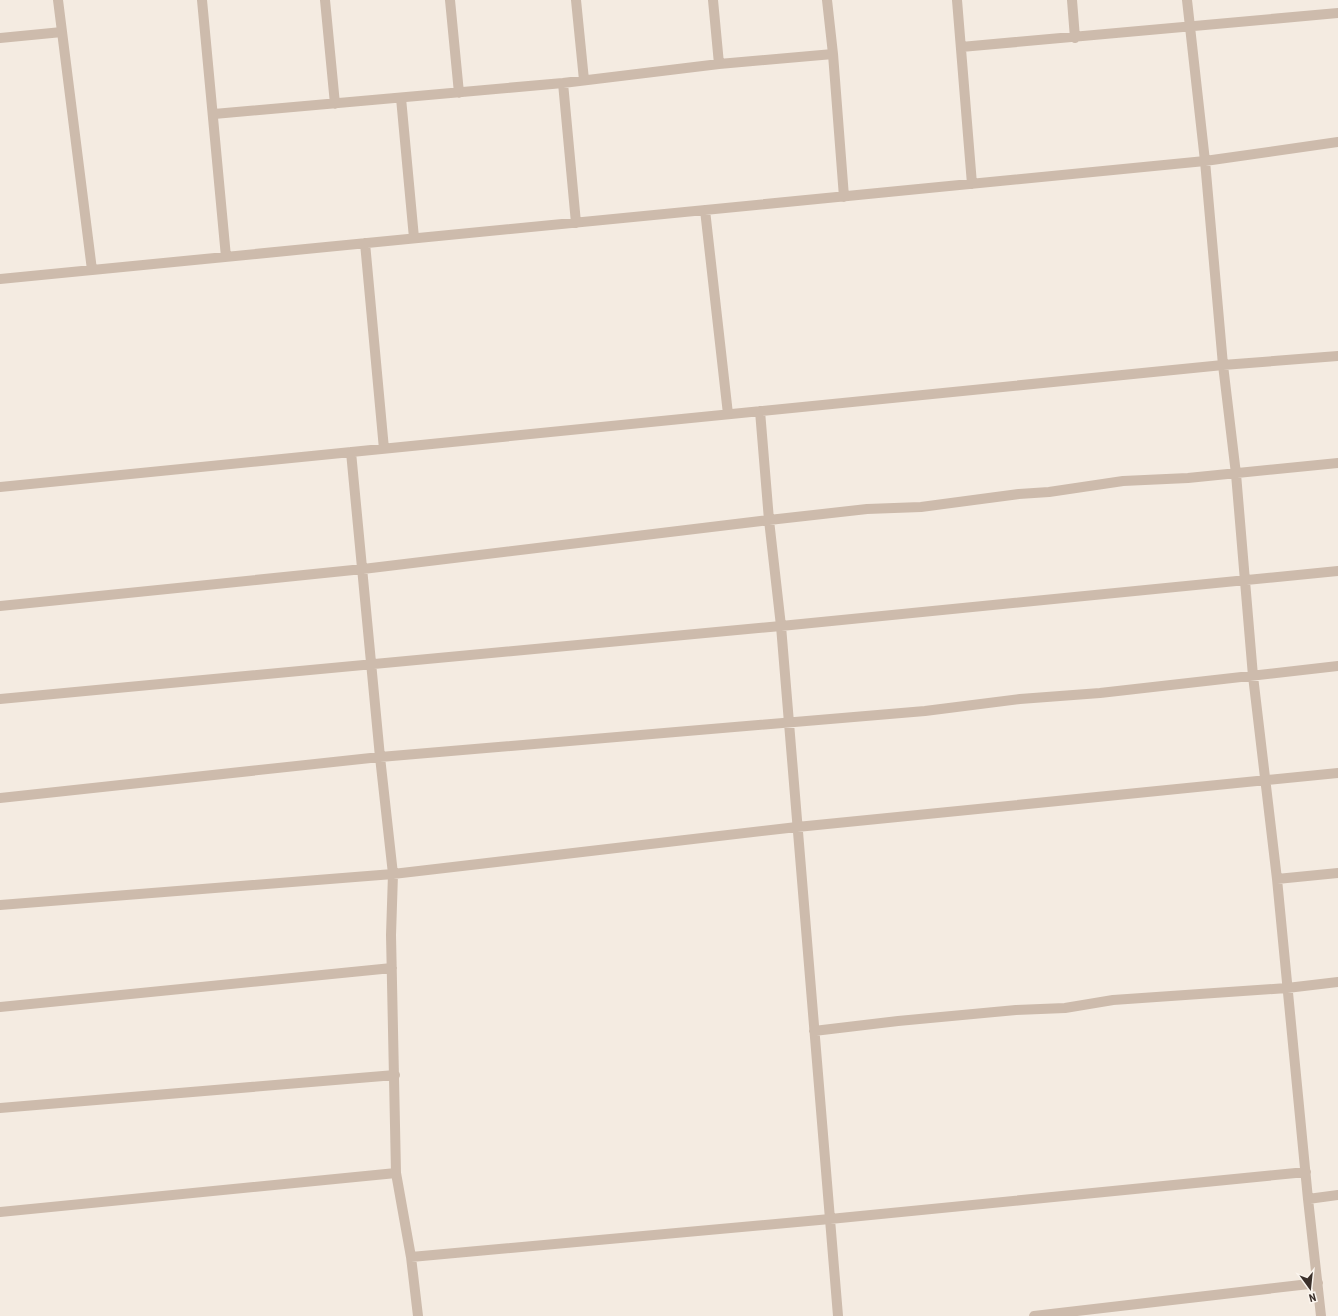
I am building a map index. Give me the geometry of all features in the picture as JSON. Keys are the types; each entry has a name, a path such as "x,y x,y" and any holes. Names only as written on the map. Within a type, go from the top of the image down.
{"street":[{"path":"58,0 92,270"},
{"path":"202,0 214,114 226,257"},
{"path":"325,0 335,104"},
{"path":"450,0 459,93"},
{"path":"576,0 584,80"},
{"path":"713,0 719,64"},
{"path":"827,0 833,54 844,197"},
{"path":"957,0 972,184"},
{"path":"1072,0 1075,38"},
{"path":"1187,0 1205,161 1223,364 1236,474 1253,676 1277,879 1308,1199 1321,1316"},
{"path":"961,47 1075,38 1338,13"},
{"path":"0,38 62,32"},
{"path":"214,114 563,83 719,64 833,54"},
{"path":"563,83 576,222"},
{"path":"401,98 414,238"},
{"path":"0,279 1205,161 1338,142"},
{"path":"705,210 728,414"},
{"path":"365,243 384,448"},
{"path":"0,487 1223,364 1338,356"},
{"path":"760,411 769,520 781,626 838,1316"},
{"path":"352,452 380,757 393,874 391,935 396,1173 411,1257 418,1316"},
{"path":"0,606 363,569 867,509 921,506 1019,494 1049,492 1123,481 1236,474 1338,463"},
{"path":"0,699 781,626 1338,571"},
{"path":"0,798 380,757 925,711 1020,699 1107,692 1338,666"},
{"path":"0,905 393,874 797,827 1338,772"},
{"path":"1277,879 1338,872"},
{"path":"0,1007 392,968"},
{"path":"814,1031 898,1021 1016,1010 1065,1008 1113,1000 1287,988 1338,982"},
{"path":"0,1108 395,1075"},
{"path":"411,1257 830,1219 1306,1172"},
{"path":"0,1212 396,1173"},
{"path":"1308,1199 1338,1195"},
{"path":"1034,1316 1318,1283"}]}
